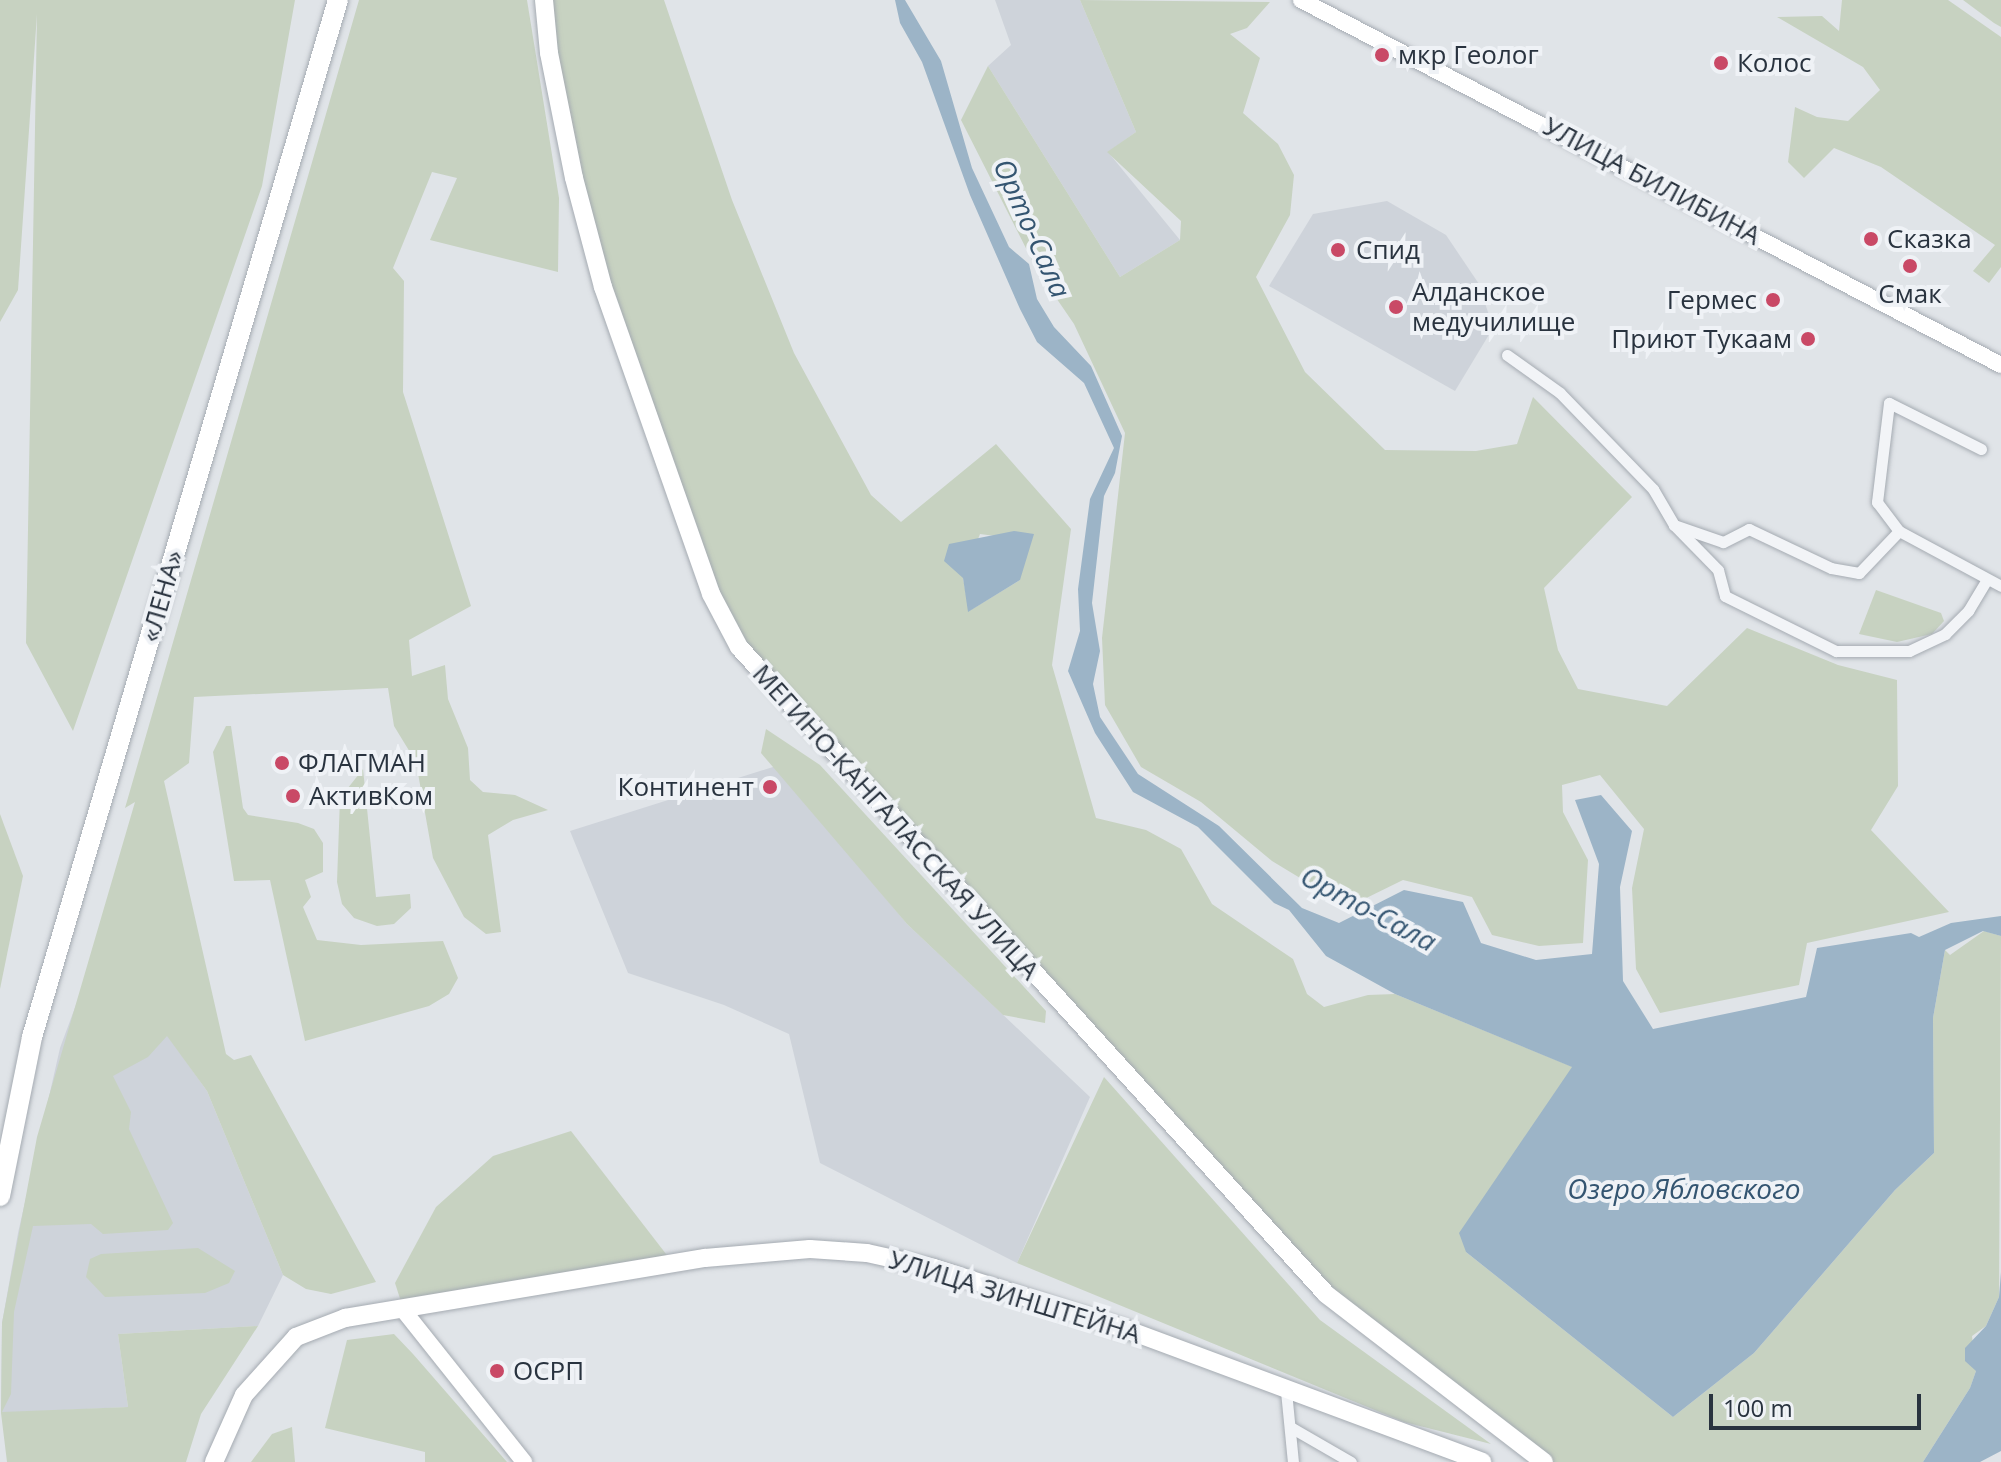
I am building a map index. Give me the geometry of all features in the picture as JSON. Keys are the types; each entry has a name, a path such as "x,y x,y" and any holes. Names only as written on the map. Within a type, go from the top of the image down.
{"highway":[{"name":"«ЛЕНА»","path":"0,1196 32,1037 338,0"}],"main road":[{"name":"МЕГИНО-КАНГАЛАССКАЯ УЛИЦА","path":"544,0 549,53 574,178 603,287 711,594 739,647 1326,1294 1544,1462"},
{"name":"УЛИЦА ЗИНШТЕЙНА","path":"214,1462 244,1395 296,1337 345,1318 404,1311 705,1258 810,1249 867,1253 934,1268 1128,1330 1286,1391"},
{"path":"1286,1391 1482,1462"}],"street":[{"name":"УЛИЦА БИЛИБИНА","path":"1301,0 2001,365"},
{"path":"1507,355 1560,393 1653,489 1674,525 1718,570 1725,596 1836,651 1909,651 1933,640 1968,611 1987,579"},
{"path":"1981,449 1889,403 1877,502 1899,531 2001,586"},
{"path":"1674,525 1723,542 1749,529 1831,568 1859,573 1899,531"},
{"path":"404,1311 524,1462"},
{"path":"1286,1391 1293,1462"},
{"path":"1292,1428 1351,1462"}],"shaded area":[{"path":"995,0 1080,0 1136,132 1108,152 1180,240 1120,277 988,66 1011,45"},
{"name":"Алданское медучилище","path":"1387,201 1446,235 1479,284 1493,328 1455,391 1269,286 1313,214"},
{"path":"776,766 907,924 1090,1097 1017,1263 820,1163 789,1034 724,1005 628,973 570,831"},
{"path":"87,975 168,1036 207,1091 283,1275 258,1326 118,1334 128,1407 1,1413 2,1323 18,1233 60,1048"}],"green space":[{"path":"0,0 295,0 262,186 73,731 26,643 37,14 18,290 0,322"},
{"path":"359,0 527,0 559,198 558,272 430,240 457,178 432,172 393,268 404,281 403,392 471,606 409,640 412,676 445,665 448,699 468,748 470,780 483,792 515,795 548,810 513,820 488,835 501,932 486,934 464,917 433,858 416,762 394,726 388,688 194,697 189,763 164,781 226,1054 234,1060 251,1055 376,1282 331,1294 306,1289 283,1275 207,1091 167,1036 148,1057 113,1076 131,1112 129,1129 173,1223 168,1230 103,1234 91,1224 33,1226 14,1312 11,1394 2,1412 128,1407 118,1334 258,1326 201,1414 186,1462 7,1462 1,1413 2,1323 37,1137 135,802 125,808"},
{"path":"544,0 664,0 732,200 794,353 871,495 901,522 996,444 1071,529 1052,665 1096,818 1146,830 1181,849 1212,904 1293,959 1307,994 1324,1007 1368,995 1395,994 1573,1067 1466,1252 1673,1417 1754,1353 1895,1190 1934,1153 1933,1018 1945,950 1950,955 1984,931 2001,936 1999,1297 1986,1326 1972,1336 1976,1371 1970,1388 1923,1462 1544,1462 1326,1294 739,647 603,287","holes":["980,534 1003,537 1020,580 969,611 963,578"]},
{"path":"1080,0 1270,2 1247,28 1230,34 1260,58 1243,113 1278,144 1294,175 1290,215 1256,277 1305,372 1385,450 1476,451 1517,444 1533,397 1632,497 1544,588 1558,650 1578,689 1667,706 1747,628 1838,665 1897,680 1898,786 1871,830 1949,912 1807,943 1799,985 1660,1013 1636,969 1632,888 1644,829 1600,775 1562,785 1563,812 1588,860 1583,943 1539,946 1492,935 1472,897 1403,880 1348,907 1272,861 1201,802 1141,767 1105,705 1102,638 1125,433 1074,324 1037,270 961,120 988,66 1120,277 1180,240 1181,221 1107,152 1136,132"},
{"path":"1842,0 1948,0 2001,37 2001,267 1989,283 1973,271 1995,245 1881,167 1834,148 1804,178 1788,162 1795,107 1817,117 1848,121 1880,90 1863,67 1777,17 1822,16 1839,31"},
{"path":"1963,0 2001,0 2001,27 1994,23"},
{"path":"1876,590 1941,613 1944,621 1932,634 1897,642 1859,634"},
{"path":"226,726 231,726 243,808 248,815 298,823 314,829 323,843 323,872 305,880 311,897 303,907 317,940 361,945 443,941 458,978 449,994 429,1006 305,1041 270,880 234,881 213,752"},
{"path":"766,729 820,765 1046,1011 1045,1023 1003,1015 907,924 761,753"},
{"path":"363,769 376,897 410,894 411,908 394,924 377,926 354,918 342,904 337,882 340,798"},
{"path":"0,814 23,876 0,989"},
{"path":"1104,1077 1320,1320 1491,1444 1404,1422 1017,1263"},
{"path":"571,1131 673,1263 404,1311 395,1283 436,1207 493,1156"},
{"path":"198,1248 235,1271 229,1283 205,1293 105,1297 86,1277 90,1259 101,1254"},
{"path":"394,1334 507,1462 425,1462 425,1452 325,1428 347,1340"},
{"path":"292,1427 295,1462 251,1462 272,1434"}],"water":[{"name":"Озеро Ябловского","path":"895,0 905,0 941,61 972,168 1009,247 1029,264 1037,299 1054,327 1091,366 1122,436 1115,473 1104,496 1092,603 1100,651 1093,684 1100,717 1138,774 1219,826 1302,908 1339,923 1404,890 1463,902 1481,943 1536,960 1592,954 1599,864 1575,800 1601,795 1632,831 1620,887 1623,981 1653,1029 1806,997 1817,948 1911,933 1919,937 1951,923 2001,916 2001,936 1983,931 1945,950 1933,1018 1934,1153 1895,1190 1754,1353 1673,1417 1466,1252 1459,1233 1572,1067 1395,994 1326,956 1289,910 1274,903 1198,827 1133,792 1095,733 1068,671 1080,631 1078,589 1090,499 1114,448 1084,383 1037,342 1020,309 970,195 922,62 900,23"},
{"path":"1014,531 1034,534 1020,580 968,612 963,578 944,561 949,544"},
{"path":"2001,1272 2001,1451 1980,1462 1923,1462 1970,1388 1976,1371 1965,1361 1965,1348 1986,1326 1999,1297"}],"place":[{"name":"мкр Геолог","path":"1382,55"},
{"name":"Колос","path":"1721,63"},
{"name":"Сказка","path":"1871,239"},
{"name":"Спид","path":"1338,250"},
{"name":"Смак","path":"1910,266"},
{"name":"Гермес","path":"1773,300"},
{"name":"Алданское медучилище","path":"1396,307"},
{"name":"Приют Тукаам","path":"1808,339"},
{"name":"ФЛАГМАН","path":"282,763"},
{"name":"Континент","path":"770,787"},
{"name":"АктивКом","path":"293,796"},
{"name":"ОСРП","path":"497,1371"}],"water label":[{"name":"Орто-Сала","path":"1033,228"},
{"name":"Орто-Сала","path":"1369,908"}]}
